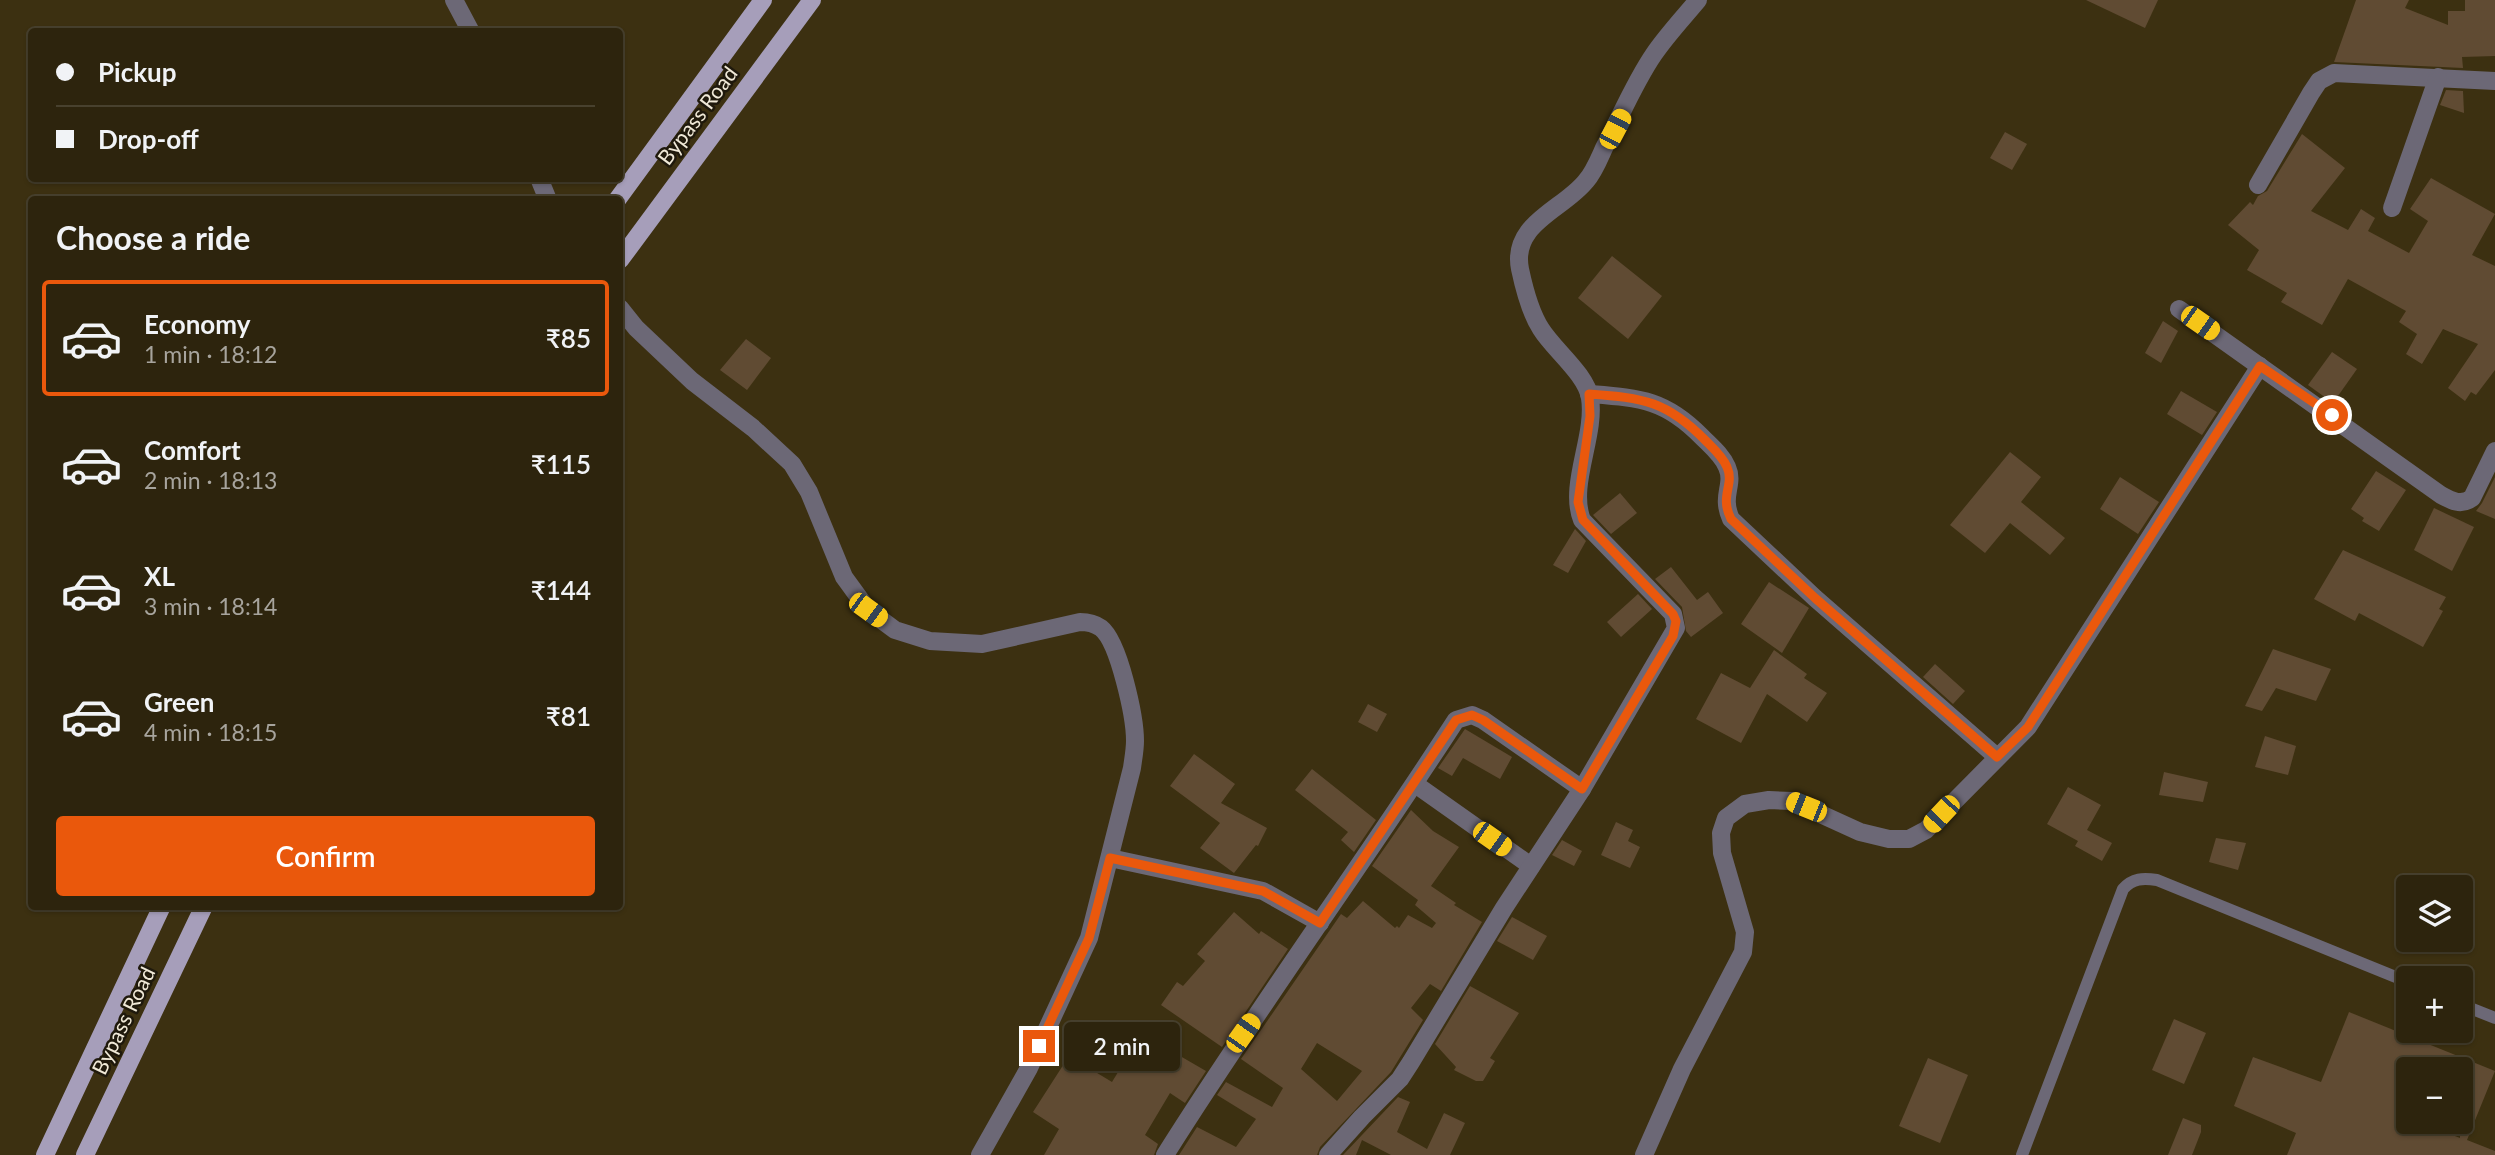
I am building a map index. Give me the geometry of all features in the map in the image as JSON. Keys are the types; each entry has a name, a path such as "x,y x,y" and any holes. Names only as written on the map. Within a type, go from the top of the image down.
{"main road":[{"name":"Bypass Road","path":"620,196 763,0"},
{"name":"Bypass Road","path":"623,256 812,0"},
{"name":"Bypass Road","path":"46,1155 160,910"},
{"name":"Bypass Road","path":"85,1155 202,910"}],"street":[{"path":"454,0 469,28"},
{"path":"1328,1155 1362,1116 1400,1079 1531,866 1582,789 1673,636 1676,621 1673,614 1583,520 1579,512 1578,502 1590,416 1589,394 1541,330 1519,267 1522,239 1530,227 1569,199 1589,178 1654,55 1698,0"},
{"path":"2258,185 2311,93 2327,75 2334,73 2495,81"},
{"path":"2392,208 2438,77"},
{"path":"2179,309 2441,495 2456,502 2466,502 2472,498 2495,451"},
{"path":"623,312 636,328 692,381 753,428 792,464 809,492 844,577 868,610 895,631 930,641 982,645 1080,622 1091,622 1108,634 1119,660 1135,741 1132,768 1110,858 1089,938 1029,1068 980,1155"},
{"path":"1644,1155 1682,1069 1743,952 1745,932 1722,853 1721,833 1726,818 1745,804 1769,800 1792,801 1860,832 1889,839 1909,839 1926,830 2028,727 2260,366"},
{"path":"1589,394 1635,398 1661,405 1685,420 1728,468 1729,480 1725,498 1731,519 1815,598 1997,757"},
{"path":"1165,1155 1227,1056 1415,784 1456,720 1472,715 1483,720 1582,789"},
{"path":"1415,784 1531,866"},
{"path":"1110,858 1263,891 1320,923"}],"lane":[{"path":"2022,1155 2123,889 2130,881 2144,878 2157,880 2396,977"},
{"path":"2473,1009 2495,1018"}],"building":[{"path":"2086,0 2158,0 2145,28"},
{"path":"2356,0 2409,0 2405,8 2448,25 2448,11 2465,11 2465,0 2495,0 2495,56 2462,57 2463,68 2334,62"},
{"path":"2446,90 2463,91 2464,113 2440,105"},
{"path":"2005,132 2027,144 2012,170 1990,158"},
{"path":"2302,134 2345,168 2311,211 2348,230 2361,209 2375,218 2368,231 2409,253 2428,221 2410,209 2431,178 2495,214 2472,255 2495,266 2495,370 2476,395 2471,392 2465,401 2448,388 2478,344 2443,329 2422,364 2406,354 2417,334 2399,322 2406,311 2348,279 2322,325 2281,302 2287,293 2247,270 2259,250 2228,225 2250,202 2253,205 2258,196 2267,191"},
{"path":"1612,256 1662,296 1628,339 1578,298"},
{"path":"2163,321 2178,331 2161,363 2145,353"},
{"path":"746,339 771,358 747,390 720,370"},
{"path":"2332,352 2357,369 2333,403 2308,385"},
{"path":"2181,391 2217,412 2202,435 2167,414"},
{"path":"2010,452 2041,477 2021,502 2065,538 2050,555 2010,523 1985,553 1950,525"},
{"path":"2376,471 2406,490 2379,531 2362,521 2364,518 2351,509"},
{"path":"2120,477 2159,502 2138,534 2100,509"},
{"path":"2495,477 2495,519 2476,511"},
{"path":"1620,493 1637,513 1611,534 1593,515"},
{"path":"2434,508 2474,527 2452,571 2414,550"},
{"path":"1575,529 1586,541 1568,573 1553,565"},
{"path":"2343,550 2446,597 2439,609 2443,611 2423,647 2359,613 2355,621 2314,599"},
{"path":"1671,567 1697,600 1708,592 1723,613 1691,637 1686,631 1682,607 1655,579"},
{"path":"1769,582 1809,608 1782,653 1741,624"},
{"path":"1638,594 1652,609 1621,637 1607,622"},
{"path":"2273,649 2331,669 2316,701 2276,688 2262,711 2245,706"},
{"path":"1774,650 1807,674 1804,678 1827,693 1807,722 1767,694 1741,743 1696,719 1721,673 1750,688"},
{"path":"1935,664 1965,691 1953,704 1923,677"},
{"path":"1368,704 1387,714 1377,732 1358,722"},
{"path":"1465,729 1512,757 1500,779 1463,758 1452,776 1438,768"},
{"path":"2265,736 2296,746 2288,775 2255,767"},
{"path":"1194,754 1235,784 1221,803 1267,828 1258,846 1256,845 1234,873 1200,848 1220,823 1170,786"},
{"path":"1312,769 1376,820 1354,852 1341,840 1348,832 1295,790"},
{"path":"2164,772 2208,782 2203,802 2159,795"},
{"path":"2068,787 2101,805 2087,830 2112,843 2102,861 2075,846 2078,841 2047,824"},
{"path":"1411,810 1433,831 1459,847 1431,886 1456,903 1454,905 1482,922 1441,991 1430,984 1411,1008 1423,1020 1391,1072 1320,1147 1317,1155 1179,1155 1197,1127 1236,1147 1256,1119 1217,1095 1226,1082 1272,1107 1283,1088 1241,1059 1341,914 1347,918 1363,901 1395,928 1399,928 1408,915 1432,928 1436,923 1415,905 1418,900 1372,866","holes":["1317,1043 1362,1071 1337,1101 1301,1069"]},
{"path":"1616,822 1633,830 1628,841 1640,847 1630,868 1601,855"},
{"path":"2216,838 2246,843 2238,870 2209,862"},
{"path":"1562,840 1582,851 1574,866 1552,855"},
{"path":"1234,912 1259,934 1261,931 1288,949 1222,1047 1161,1005 1177,982 1183,986 1205,961 1197,954"},
{"path":"1512,917 1547,936 1533,960 1497,941"},
{"path":"1470,986 1519,1013 1490,1058 1495,1061 1483,1081 1476,1081 1454,1070 1456,1067 1435,1044"},
{"path":"2349,1012 2396,1031 2396,1043 2426,1043 2460,1057 2396,1057 2396,1134 2450,1134 2460,1138 2460,1134 2469,1134 2467,1140 2495,1151 2495,1155 2287,1155 2296,1133 2234,1106 2253,1057 2321,1082"},
{"path":"2174,1019 2206,1033 2184,1084 2152,1070"},
{"path":"1149,1038 1206,1071 1185,1103 1170,1093 1145,1135 1158,1144 1154,1155 1044,1155 1059,1129 1033,1112 1069,1056 1112,1082 1126,1059 1131,1062"},
{"path":"1928,1058 1968,1075 1940,1143 1899,1126"},
{"path":"2473,1062 2495,1071 2473,1125"},
{"path":"1398,1097 1410,1102 1397,1132 1427,1149 1444,1113 1465,1123 1450,1155 1391,1155 1362,1140 1356,1155 1343,1155"},
{"path":"2183,1118 2201,1125 2192,1155 2168,1155"}],"route":[{"path":"1039,1046 1089,938 1110,858 1263,891 1320,923 1456,720 1472,715 1483,720 1582,789 1676,628 1673,614 1583,520 1579,512 1578,502 1590,416 1589,394 1635,398 1661,405 1685,420 1728,468 1729,480 1725,498 1731,519 1815,598 1997,757 2028,727 2260,366 2332,415"}]}
